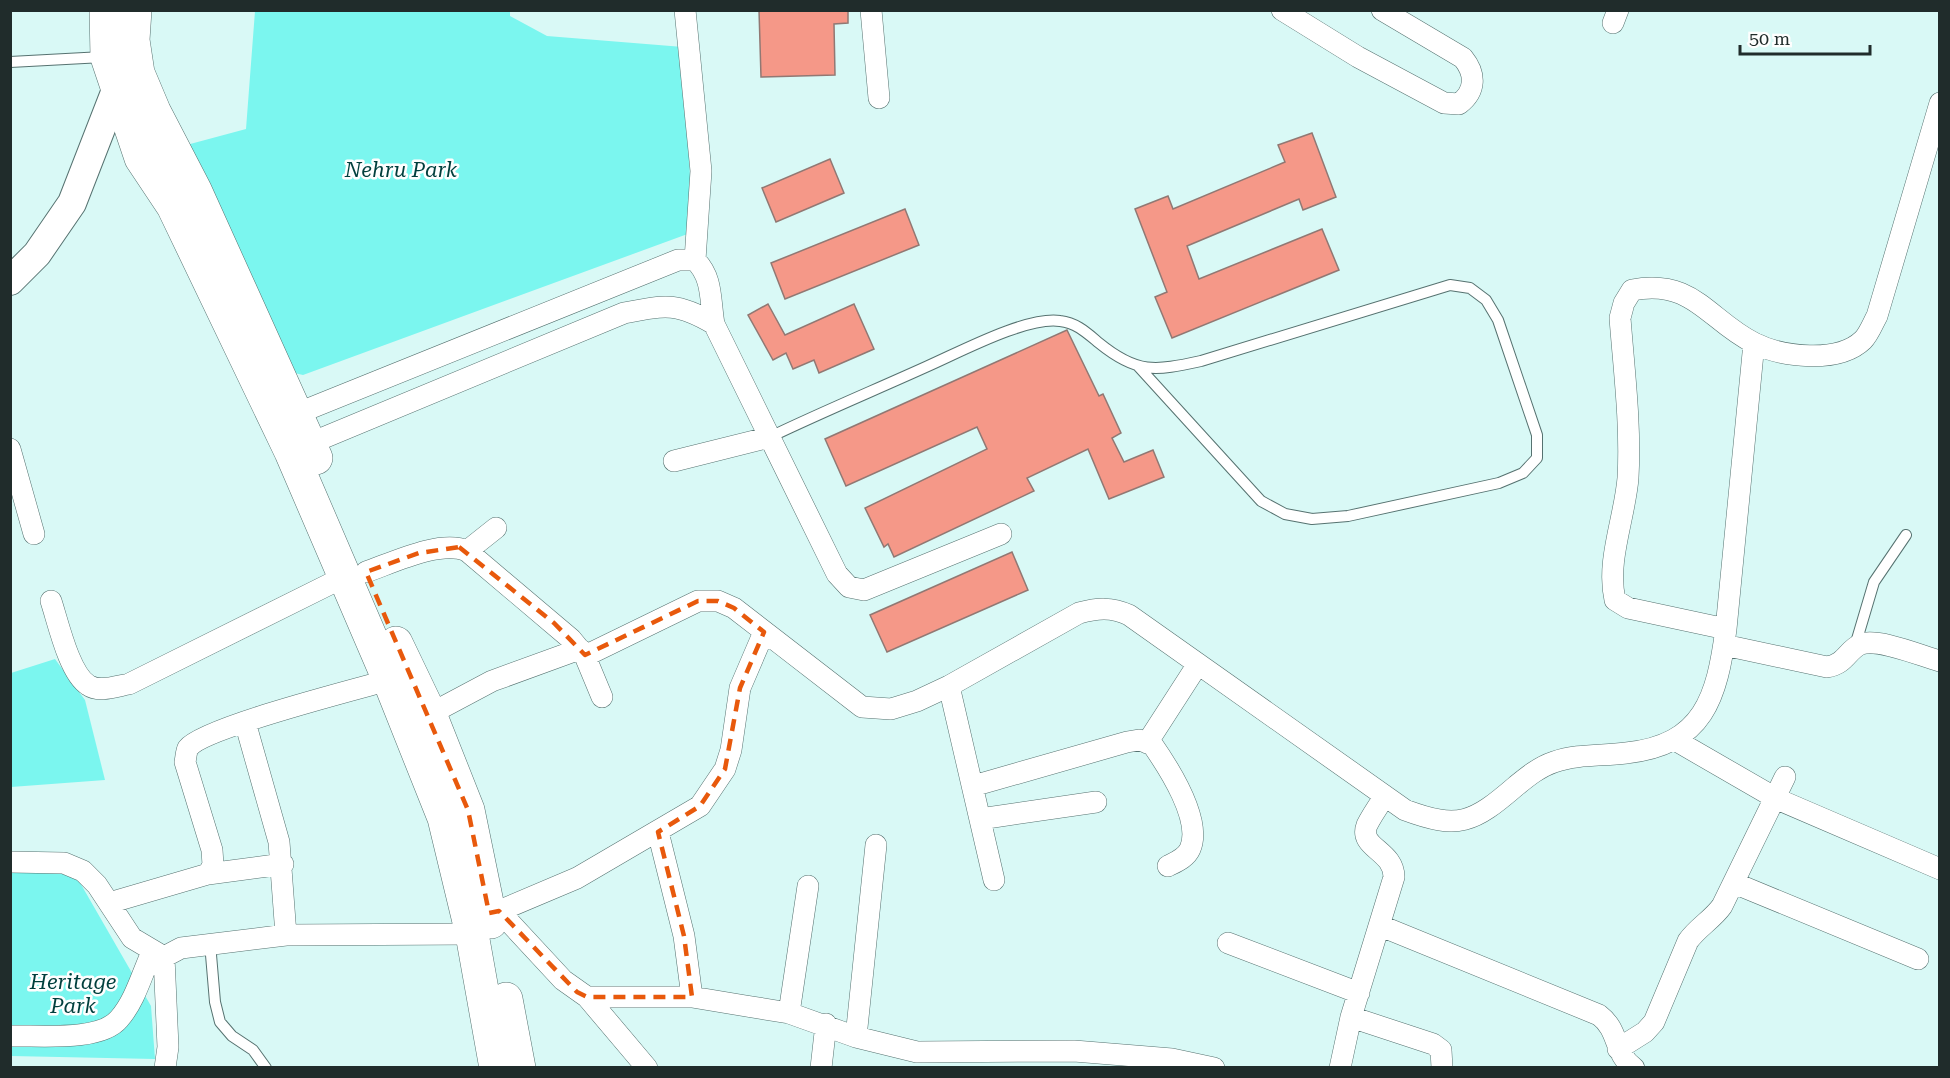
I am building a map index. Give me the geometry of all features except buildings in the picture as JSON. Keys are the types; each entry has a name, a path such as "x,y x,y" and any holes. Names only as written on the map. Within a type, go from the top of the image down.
{"main road":[{"path":"106,10 107,57 141,158 173,206 285,418 355,575 430,714 468,810 487,920 519,1068"},
{"path":"135,10 134,40 138,73 285,418"},
{"path":"355,575 389,680 487,920 495,1068"}],"street":[{"path":"685,10 700,171 695,260"},
{"path":"871,10 879,98"},
{"path":"1282,10 1358,57 1444,103 1459,104 1469,96 1474,80 1471,67 1463,58 1382,10"},
{"path":"10,281 37,254 72,203 117,90"},
{"path":"1940,103 1877,316 1864,339 1845,351 1821,356 1796,354 1754,343 1708,309 1670,289 1652,286 1632,290 1624,303 1620,318 1629,449 1624,507 1613,570 1615,600 1628,608 1827,667 1838,665 1862,644 1876,644 1940,661"},
{"path":"285,418 678,260 695,260 704,269 710,286 714,324 837,574 849,587 864,590 1001,534"},
{"path":"300,448 624,313 673,306 693,311 714,324"},
{"path":"430,714 492,681 582,652 698,601 717,601 734,608 862,707 891,709 950,686 1079,613 1095,608 1114,609 1129,615 1405,810 1435,821 1455,823 1472,817 1497,802 1533,772 1553,762 1572,757 1653,749 1675,740 1694,724 1710,702 1720,674 1725,637 1754,343"},
{"path":"674,461 770,437"},
{"path":"10,449 34,534"},
{"path":"467,551 496,528"},
{"path":"51,601 73,667 88,686 104,689 129,684 355,575 443,548 459,547 467,551 554,623 582,652 602,697"},
{"path":"10,1036 82,1034 103,1031 118,1022 158,954 181,948 286,935 487,920 558,888 700,806 726,769 740,688 764,632"},
{"path":"1147,743 1198,664"},
{"path":"208,874 213,865 212,850 185,762 188,749 199,740 245,722 389,680"},
{"path":"950,686 994,880"},
{"path":"245,722 274,816 283,864 286,935"},
{"path":"1675,740 1777,799 1940,869"},
{"path":"973,786 1128,742 1152,744 1173,776 1189,816 1191,848 1179,861 1168,866"},
{"path":"1618,1048 1645,1032 1654,1022 1688,941 1696,930 1715,916 1777,799 1785,777"},
{"path":"1340,1068 1352,1017 1394,877 1394,866 1366,838 1366,828 1385,796"},
{"path":"980,819 1096,802"},
{"path":"658,832 684,936 692,998"},
{"path":"856,1037 876,844"},
{"path":"10,862 64,863 83,871 109,903 132,938 158,954"},
{"path":"109,903 208,874 283,864"},
{"path":"1734,883 1918,959"},
{"path":"789,1013 808,886"},
{"path":"487,920 587,998 646,1068"},
{"path":"1381,926 1599,1015 1610,1023 1624,1060 1634,1068"},
{"path":"1228,943 1359,993"},
{"path":"158,954 168,1047 165,1068"},
{"path":"587,998 692,998 789,1013 856,1037 944,1060 1074,1051 1134,1061 1172,1059 1214,1068"},
{"path":"1352,1017 1433,1044 1441,1050 1442,1068"},
{"path":"821,1068 825,1024"}],"lane":[{"path":"10,62 107,57"},
{"path":"770,437 999,336 1041,321 1061,321 1081,327 1115,356 1138,366 1161,370 1201,361 1450,285 1470,288 1486,300 1498,320 1537,435 1537,458 1523,473 1499,483 1348,516 1312,519 1285,514 1261,501 1138,366"},
{"path":"1854,649 1874,582 1905,535"},
{"path":"210,944 220,1022 232,1036 253,1050 266,1068"}],"highlighted area":[{"path":"459,547 554,623 585,655 698,601 718,601 734,608 764,632 740,688 725,769 700,806 658,832 684,936 692,997 587,997 577,992 499,911 489,913 468,810 366,572 419,553"}],"green space":[{"name":"Nehru Park","path":"255,11 510,11 510,16 547,36 683,47 693,232 303,375 282,370 179,147 246,129"},
{"path":"55,659 85,700 105,780 11,787 11,673"},
{"name":"Heritage Park","path":"71,867 151,1006 155,1059 11,1056 11,868"}]}
